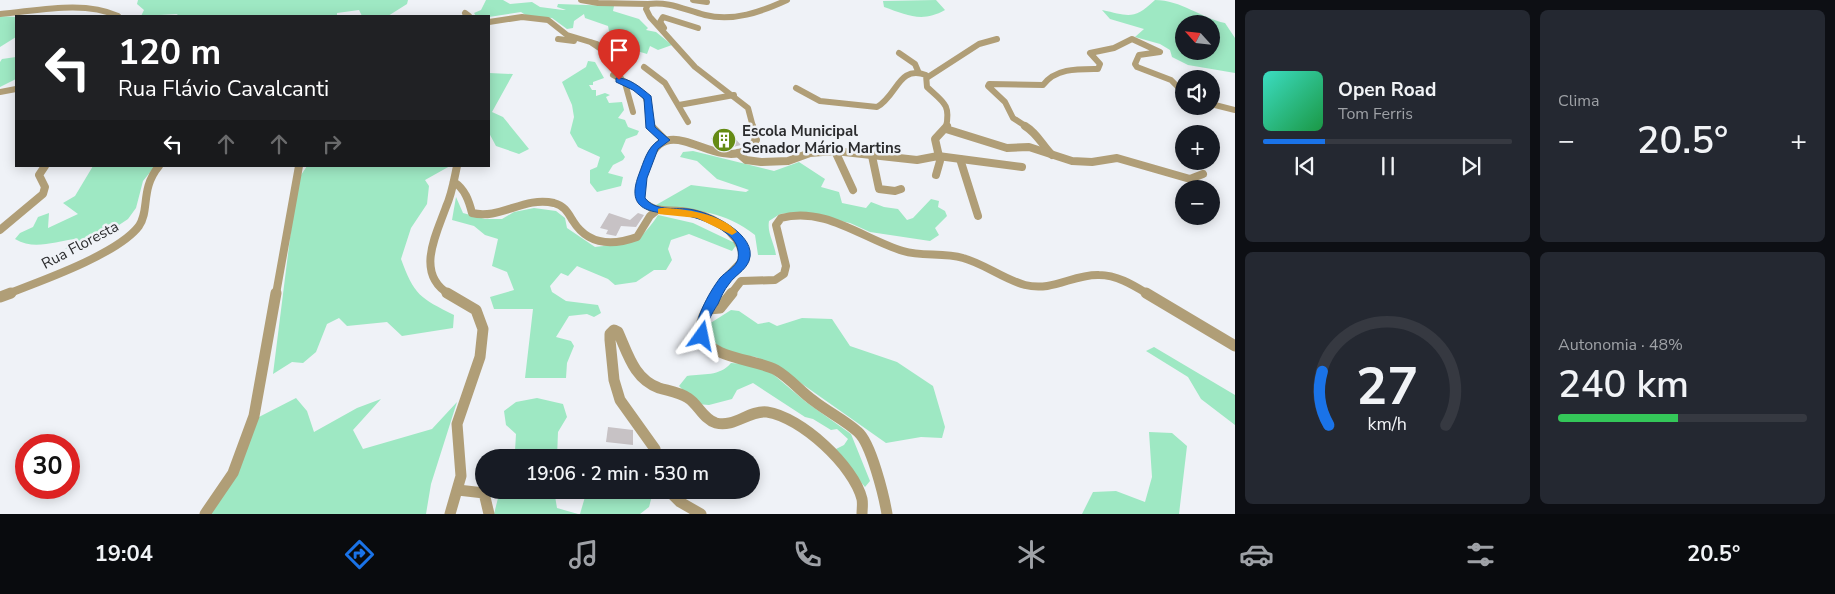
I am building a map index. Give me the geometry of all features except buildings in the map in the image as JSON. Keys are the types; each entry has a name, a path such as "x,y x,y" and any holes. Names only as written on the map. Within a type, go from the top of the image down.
{"street":[{"path":"581,0 608,3 639,1 662,3 705,15 722,17 747,15 787,0"},
{"path":"666,0 712,10"},
{"path":"687,0 698,8"},
{"path":"693,0 707,2 705,0"},
{"path":"613,75 624,83 643,92 648,98 651,128 665,140 682,142 716,152 738,153 752,147 756,140 748,108 734,95 712,82 695,67 650,17 646,9 652,2"},
{"path":"0,14 76,6 108,11 116,15"},
{"path":"490,22 522,17 548,20 567,35 604,48 620,73 633,112"},
{"path":"665,33 660,22 663,17 698,28"},
{"path":"558,39 597,44"},
{"path":"936,175 940,161 935,139 946,129 949,114 947,105 927,87 926,81 928,77 979,44 997,39"},
{"path":"1052,155 1041,144 1037,134 1013,118 1005,102 988,86 994,83 1044,85 1050,76 1072,70 1100,68 1100,64 1090,53 1114,48 1132,39 1160,52 1139,55 1135,64 1171,80 1175,84"},
{"path":"898,53 915,64 918,71 928,77"},
{"path":"644,67 665,83 688,122"},
{"path":"796,88 816,101 864,108 876,107 890,97 907,72 918,71"},
{"path":"0,92 15,89"},
{"path":"679,105 734,95"},
{"path":"1220,106 1235,110"},
{"path":"946,129 1007,148 1025,146 1083,162 1117,158 1190,179 1203,174"},
{"path":"665,140 654,148 639,191 640,198 645,205 656,210 680,211 700,215 726,227 741,241 744,259 724,280 709,309 701,331 702,336 715,350 776,370 814,401 860,432 882,484 887,514"},
{"path":"738,153 746,160 776,162 818,151 835,151 917,160 938,156 1022,167"},
{"path":"835,151 853,190"},
{"path":"872,156 879,189 895,191 901,189"},
{"path":"960,159 978,216"},
{"path":"0,229 43,194 45,187 39,175 44,167"},
{"name":"Rua Floresta","path":"0,297 47,279 94,256 119,242 138,228 144,216 146,186 158,167"},
{"path":"205,514 233,473 254,416 299,167"},
{"path":"450,514 458,490 461,472 456,427 481,350 482,331 481,318 477,311 443,292 435,282 430,265 430,250 450,199 457,167"},
{"path":"454,182 460,186 469,201 472,213 485,215 532,202 558,204 566,208 574,222 596,243 607,244 637,237 656,210"},
{"path":"709,309 720,308 741,281 774,280 783,276 787,270 786,260 776,234 776,224 783,218 793,215 832,222 863,232 906,252 949,255 966,259 1008,279 1032,287 1050,288 1091,273 1124,280 1235,346"},
{"path":"653,449 620,400 614,380 611,350 610,334 614,330 618,332 630,362 643,380 652,386 680,394 715,423 730,422 753,412 767,412 786,418 798,426 832,454 848,471 862,499 862,514"},
{"path":"458,490 484,493 489,514"},
{"path":"677,499 701,514"}],"green space":[{"path":"138,0 408,0 407,4 390,15 362,15 359,10 337,13 337,15 142,15 144,10 137,4"},
{"path":"486,0 503,0 510,4 532,2 540,7 563,10 566,10 557,7 558,4 614,6 613,11 639,19 648,28 646,30 656,32 672,45 658,50 650,46 647,54 637,51 629,41 619,42 609,31 608,26 585,18 584,14 574,21 573,28 567,29 552,18 527,16 521,12 490,17 490,15 475,15 474,13 481,10"},
{"path":"936,0 945,10 922,17 907,15 884,7 883,1"},
{"path":"1155,0 1174,3 1203,15 1175,15 1175,58 1172,57 1170,50 1160,44 1135,37 1144,29 1110,19 1102,10 1125,15 1136,14"},
{"path":"0,16 15,17 15,38 0,47"},
{"path":"1220,22 1225,23 1235,38 1235,73 1188,65 1178,60 1220,60"},
{"path":"15,57 15,80 0,87 0,62 2,59"},
{"path":"588,61 595,62 604,78 593,82 593,85 589,85 592,90 596,90 596,96 605,93 610,95 606,97 609,103 622,102 624,110 618,118 625,120 628,127 639,131 637,135 626,139 621,151 625,157 613,165 608,173 623,177 621,186 597,192 590,183 590,170 597,167 600,157 578,147 570,133 574,117 572,105 562,82 586,67"},
{"path":"490,73 513,74 492,112 503,117 529,149 519,154 496,146 490,135"},
{"path":"693,151 774,171 799,162 825,179 821,187 839,192 842,203 866,208 871,202 884,207 898,209 907,220 913,218 931,199 939,201 938,207 945,211 947,216 935,228 939,235 930,241 870,232 850,223 798,212 780,214 769,221 769,230 776,255 758,255 755,235 732,221 710,213 661,208 656,205 691,185 746,192 749,190 717,179 697,161 680,157 683,152"},
{"path":"92,167 154,167 143,181 136,208 128,219 107,233 65,249 76,239 37,245 22,243 15,239 20,233 33,227 38,217 49,213 48,228 78,214 63,203 75,196"},
{"path":"306,167 448,167 425,180 429,186 427,204 411,228 401,259 410,281 420,294 433,304 454,315 453,328 402,336 387,322 347,326 339,318 327,324 316,352 303,363 292,362 273,374 299,178"},
{"path":"456,197 463,213 485,219 502,219 514,212 534,208 556,211 565,218 567,228 595,247 616,245 638,238 658,215 693,223 737,244 732,251 689,234 671,240 668,249 672,260 666,270 654,270 636,282 615,285 608,279 577,266 568,276 561,273 550,286 552,292 566,301 598,305 601,313 594,317 587,314 569,316 556,337 571,341 574,346 567,363 566,378 525,378 533,309 494,309 490,297 514,290 507,272 492,266 498,239 485,235 474,226 452,220"},
{"path":"731,310 739,311 758,324 769,322 777,326 802,318 832,319 850,346 897,362 933,386 945,427 942,438 921,437 886,443 778,367 756,357 729,354 707,337 709,324"},
{"path":"1154,347 1235,395 1235,425 1201,399 1188,377 1146,351"},
{"path":"731,363 758,365 774,375 806,402 851,434 870,481 865,487 834,450 844,445 848,439 837,429 831,430 813,419 805,417 753,383 737,390 732,399 709,405 697,404 679,386 687,376 711,374 721,371"},
{"path":"296,398 307,411 314,432 357,408 381,399 353,430 363,449 432,429 457,402 431,484 426,514 209,514 255,419"},
{"path":"537,398 563,404 567,417 558,432 557,449 515,449 516,434 506,425 504,411 516,402"},
{"path":"1149,432 1172,433 1187,446 1179,514 1082,514 1093,492 1116,491 1145,502 1152,477"},
{"path":"498,499 556,499 557,508 578,514 494,514"},
{"path":"584,499 651,499 649,507 640,514 580,514"}],"slow traffic":[{"path":"661,211 680,211 700,215 726,227 732,232"}],"place":[{"name":"Escola Municipal Senador Mário Martins","path":"724,140"}],"route":[{"path":"619,80 643,92 648,98 651,111 649,123 651,128 665,140 654,148 642,178 639,191 640,198 645,205 660,211 680,211 700,215 726,227 734,233 741,241 744,250 744,259 724,280 701,324 702,336"}]}
